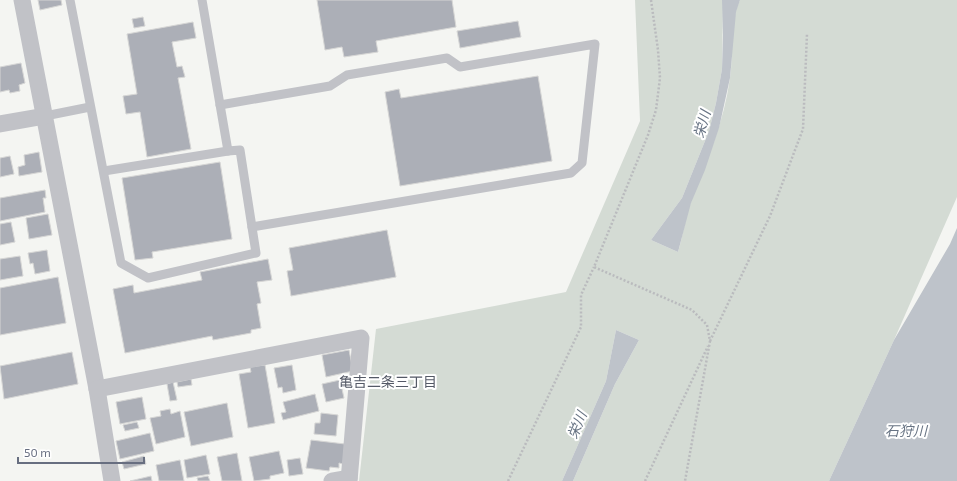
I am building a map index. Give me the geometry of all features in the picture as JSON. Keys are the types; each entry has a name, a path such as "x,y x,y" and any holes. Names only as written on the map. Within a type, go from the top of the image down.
{"street":[{"path":"22,0 97,389 112,481"},
{"path":"0,124 45,116"},
{"path":"97,389 361,338 349,479 332,481"}],"lane":[{"path":"70,0 90,107 104,171 120,264 148,278 256,253 240,150 104,171"},
{"path":"202,0 228,151"},
{"path":"220,105 330,86 347,76 447,58 460,67 595,44 582,162 571,173 252,227"},
{"path":"45,116 90,107"}],"path":[{"path":"508,481 580,327 581,295 648,135 656,110 660,78 658,50 651,0"},
{"path":"645,481 770,216 803,130 807,34"},
{"path":"594,266 692,310 707,325 710,341 686,481"}],"shaded area":[{"path":"635,0 722,0 723,2 722,69 709,131 682,198 651,240 678,252 689,208 724,110 730,78 734,18 740,0 957,0 957,197 894,340 829,481 573,481 615,384 639,340 616,330 606,381 562,481 359,481 376,329 566,292 640,121"}],"water":[{"path":"722,0 740,0 736,12 730,78 719,128 705,170 691,203 678,252 651,240 682,198 709,131 722,69"},
{"name":"石狩川","path":"957,228 957,481 829,481 894,340 950,244"},
{"path":"616,330 639,340 615,384 573,481 562,481 606,381"}],"building":[{"path":"38,0 61,0 62,5 40,10"},
{"path":"317,0 452,0 456,27 376,41 378,52 344,57 342,47 325,50"},
{"path":"143,17 145,26 134,28 132,19"},
{"path":"518,21 521,37 460,48 457,31"},
{"path":"193,22 196,38 172,42 177,67 182,66 185,77 178,78 191,149 147,157 140,112 126,114 123,96 137,94 127,34"},
{"path":"21,63 25,83 19,85 20,91 10,93 9,90 0,92 0,67"},
{"path":"538,76 552,161 400,186 385,92 399,89 401,98"},
{"path":"39,152 42,172 19,176 18,167 25,165 24,155"},
{"path":"10,156 14,174 0,177 0,158"},
{"path":"220,162 232,239 152,252 153,258 135,260 122,178"},
{"path":"45,190 46,198 43,198 45,212 0,221 0,198"},
{"path":"48,214 52,235 29,239 26,218"},
{"path":"11,222 15,242 0,245 0,224"},
{"path":"387,230 396,277 291,296 287,271 293,270 289,248"},
{"path":"47,250 50,271 35,274 33,263 30,264 28,253"},
{"path":"20,256 23,276 0,280 0,259"},
{"path":"268,259 272,280 257,282 261,303 257,304 261,328 251,330 251,333 213,340 212,336 125,353 113,289 133,285 134,293 202,280 200,272"},
{"path":"58,277 66,323 0,335 0,288"},
{"path":"349,350 353,371 326,377 322,355"},
{"path":"72,352 78,384 4,399 0,366"},
{"path":"265,365 275,423 248,428 239,374 251,372 250,367"},
{"path":"292,365 296,390 283,393 282,387 278,388 274,368"},
{"path":"191,379 192,385 178,387 177,382"},
{"path":"340,380 344,398 326,402 322,384"},
{"path":"173,382 177,400 170,401 167,384"},
{"path":"315,394 319,411 283,420 281,413 286,412 283,402"},
{"path":"142,397 146,419 120,424 116,402"},
{"path":"227,403 233,437 191,446 184,412"},
{"path":"170,409 171,414 180,411 185,437 156,444 150,418 161,416 160,411"},
{"path":"321,413 338,415 336,436 314,434 315,423 320,423"},
{"path":"137,422 139,428 125,431 123,425"},
{"path":"150,433 154,451 120,459 116,441"},
{"path":"311,440 345,444 343,464 339,463 339,468 330,467 329,471 306,468"},
{"path":"279,451 284,473 270,476 270,479 254,481 249,457"},
{"path":"237,453 242,481 222,481 217,457"},
{"path":"206,455 210,474 187,478 184,460"},
{"path":"144,456 146,464 124,469 122,462"},
{"path":"300,458 303,474 289,476 287,460"},
{"path":"180,460 184,481 159,481 156,465"},
{"path":"151,476 152,481 130,481"},
{"path":"208,476 210,481 198,481 197,478"}],"district":[{"name":"亀吉二条三丁目","path":"388,382"}],"water label":[{"name":"栄川","path":"702,124"},
{"name":"栄川","path":"577,425"}]}
